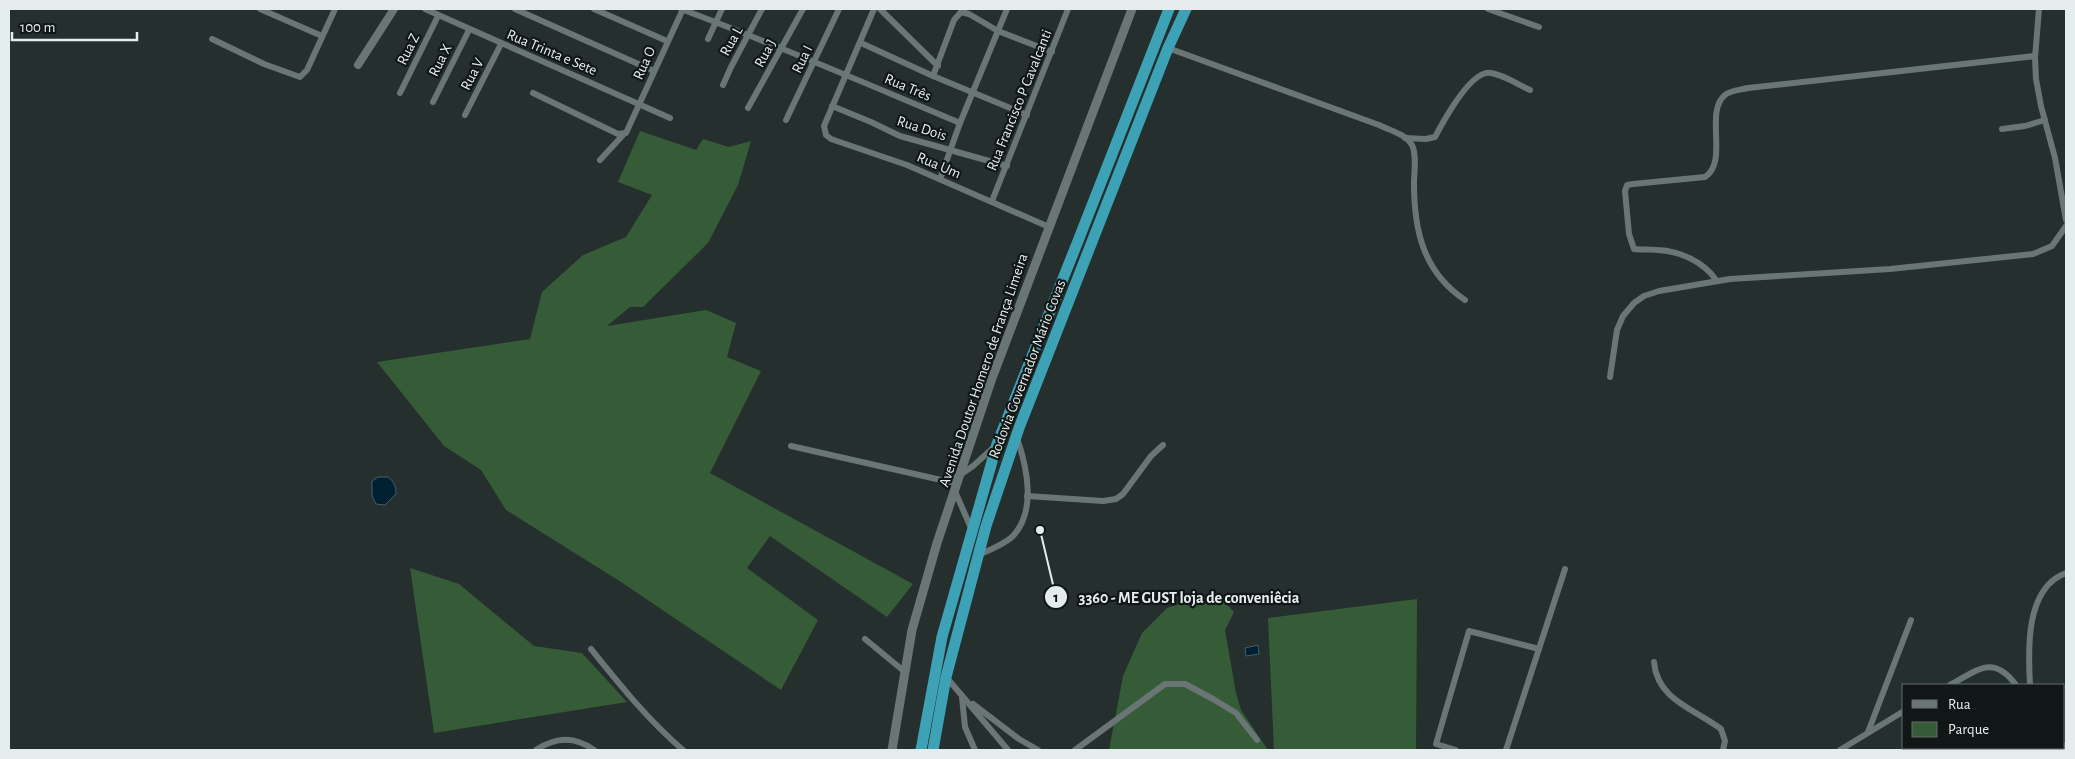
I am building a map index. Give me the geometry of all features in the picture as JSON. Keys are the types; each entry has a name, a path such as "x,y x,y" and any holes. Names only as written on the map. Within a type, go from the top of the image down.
{"highway":[{"name":"Rodovia Governador Mário Covas","path":"921,750 942,637 960,567 997,444 1168,9"},
{"name":"Rodovia Governador Mário Covas","path":"933,750 946,676 977,556 1016,436 1168,48 1186,9"}],"main road":[{"name":"Avenida Doutor Homero de França Limeira","path":"892,750 912,630 922,591 991,381 1132,9"}],"street":[{"path":"260,9 322,36"},
{"path":"212,38 288,74 300,77 307,70 335,9"},
{"path":"358,65 394,9"},
{"name":"Rua Trinta e Sete","path":"425,9 670,118"},
{"path":"515,9 654,71"},
{"path":"594,9 667,41"},
{"name":"Rua O","path":"600,160 626,133 682,9"},
{"name":"Rua Três","path":"682,9 715,20 960,123"},
{"path":"708,38 715,20 722,9"},
{"name":"Rua L","path":"723,85 762,9"},
{"name":"Rua J","path":"748,108 803,9"},
{"name":"Rua I","path":"786,120 840,9"},
{"path":"832,106 861,43 874,9"},
{"path":"880,9 938,66"},
{"path":"940,179 960,123 1007,9"},
{"name":"Rua Francisco P Cavalcanti","path":"992,201 1068,9"},
{"path":"1488,9 1539,27"},
{"path":"2039,9 2035,56 2038,96 2055,158 2066,220"},
{"path":"933,76 957,15 962,12 998,31 1052,52"},
{"name":"Rua Z","path":"400,93 438,16"},
{"name":"Rua X","path":"433,102 469,30"},
{"path":"861,43 933,76 1027,115"},
{"name":"Rua V","path":"465,115 501,44"},
{"path":"1168,48 1379,126 1411,143 1414,151 1414,207 1420,243 1438,275 1454,293 1465,300"},
{"path":"1716,280 1702,264 1677,254 1659,250 1634,249 1629,234 1624,191 1627,185 1705,177 1710,174 1713,170 1716,147 1719,102 1727,93 1748,88 2035,56"},
{"path":"1404,138 1435,138 1447,115 1472,80 1481,73 1489,72 1530,90"},
{"path":"533,93 623,135"},
{"name":"Rua Um","path":"832,106 824,126 826,135 830,139 907,165 1049,227"},
{"name":"Rua Dois","path":"832,106 900,136 1007,166"},
{"path":"2002,129 2025,126 2045,120"},
{"path":"1610,377 1617,330 1623,316 1634,303 1644,296 1658,291 1716,280 1880,270 2033,254 2052,246 2066,226"},
{"path":"977,556 1002,544 1012,536 1023,519 1027,496 1024,463 1016,436"},
{"path":"791,446 950,482 982,460 997,444"},
{"path":"1027,496 1103,502 1116,500 1123,494 1151,456 1162,446"},
{"path":"950,482 972,531"},
{"path":"1506,750 1565,569"},
{"path":"2030,684 2028,651 2033,615 2051,582 2066,573"},
{"path":"1868,732 1911,620"},
{"path":"1456,750 1436,744 1469,631 1539,649"},
{"path":"864,639 905,672"},
{"path":"591,648 629,696 683,750"},
{"path":"1654,662 1655,672 1663,688 1679,703 1722,729 1725,741 1723,750"},
{"path":"1952,684 1978,670 1988,667 2006,672 2015,684"},
{"path":"946,676 1008,750"},
{"path":"1075,750 1166,684 1185,684 1236,713 1257,740"},
{"path":"962,696 965,727 975,750"},
{"path":"962,696 1019,739 1038,750"},
{"path":"1840,750 1902,713"},
{"path":"536,750 554,741 570,739 594,750"}],"green space":[{"path":"640,131 696,150 703,139 729,147 751,141 738,185 708,243 643,307 630,307 607,326 706,310 736,323 727,357 761,371 710,473 913,584 887,617 770,536 747,568 818,620 781,690 621,582 506,510 481,470 444,446 377,362 530,339 542,292 583,255 626,237 652,195 618,182"},
{"path":"410,568 459,584 534,646 582,653 627,702 434,733"},
{"path":"1215,593 1234,612 1225,630 1236,693 1241,710 1268,750 1109,750 1123,676 1142,633 1167,608"},
{"path":"1417,599 1416,750 1274,750 1268,618"}],"water":[{"path":"378,477 388,477 395,486 396,494 385,505 376,504 372,496 372,481"},
{"path":"1258,645 1259,654 1246,656 1245,648"}],"place":[{"name":"3360 - ME GUST loja de conveniêcia","path":"1040,530"}]}
